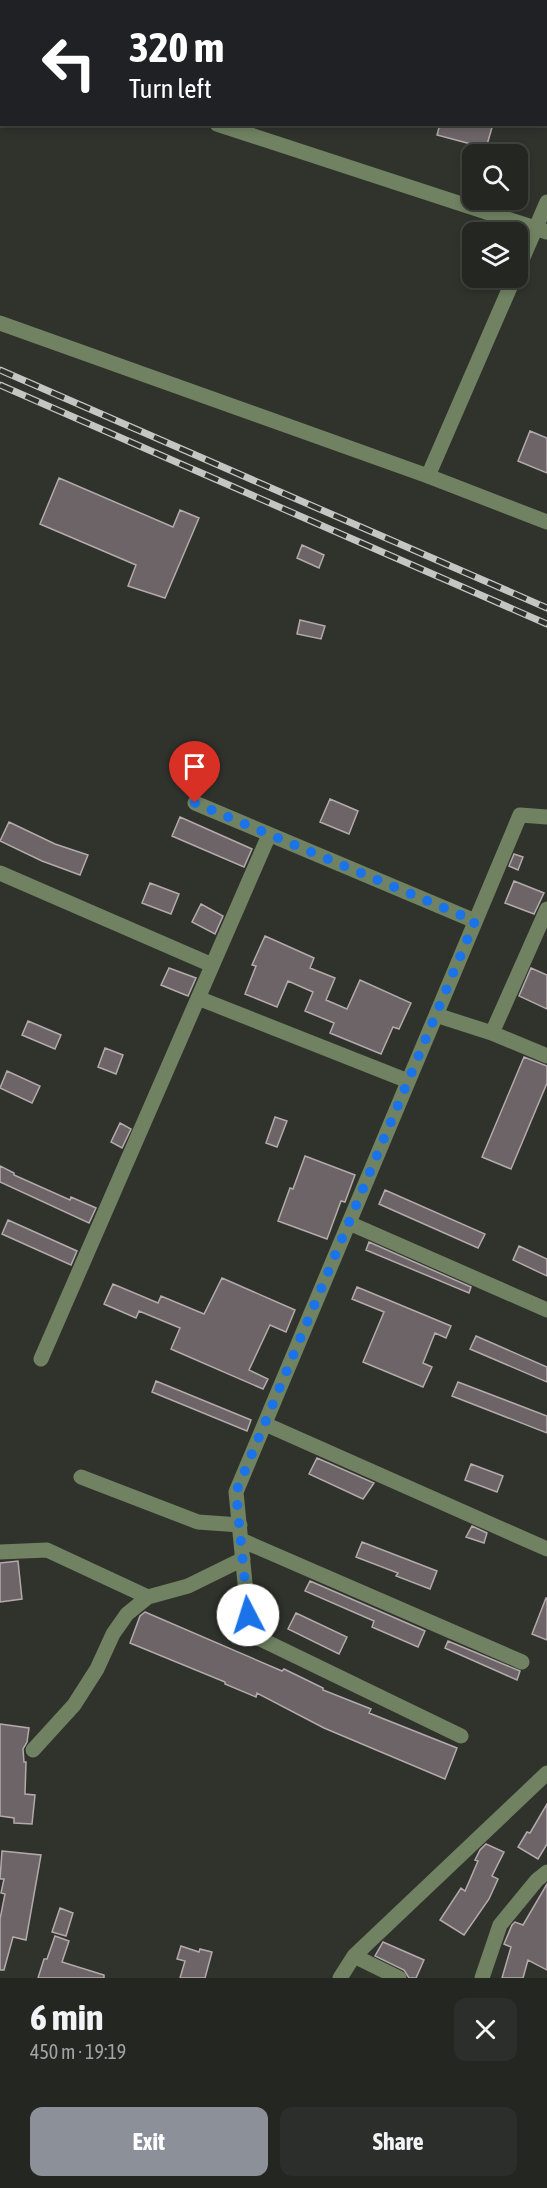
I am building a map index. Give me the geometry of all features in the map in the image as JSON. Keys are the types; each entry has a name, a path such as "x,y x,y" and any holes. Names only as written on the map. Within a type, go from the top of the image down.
{"street":[{"path":"224,126 542,229"},
{"path":"528,252 542,229 547,202"},
{"path":"428,476 510,288"},
{"path":"0,323 428,476 547,522"},
{"path":"195,803 475,921"},
{"path":"461,1736 250,1634 236,1492 520,815 547,817"},
{"path":"41,1359 269,835"},
{"path":"0,873 212,965"},
{"path":"492,1033 505,999 547,909"},
{"path":"198,998 408,1081"},
{"path":"436,1015 492,1033 547,1056"},
{"path":"349,1223 547,1310"},
{"path":"265,1424 547,1549"},
{"path":"81,1477 198,1522 240,1533 522,1662"},
{"path":"0,1552 46,1550 148,1597"},
{"path":"33,1750 74,1705 97,1669 113,1634 127,1614 148,1597 188,1586 243,1559"},
{"path":"340,1978 354,1956 547,1773"},
{"path":"482,1978 500,1925 544,1879"},
{"path":"354,1956 399,1978"}],"building":[{"path":"439,126 492,126 487,144 471,144 437,135"},
{"path":"530,431 547,438 547,473 518,461"},
{"path":"59,478 173,527 180,510 199,518 165,598 128,586 136,565 40,524"},
{"path":"302,545 324,555 319,568 297,558"},
{"path":"300,620 325,626 321,639 297,634"},
{"path":"330,799 358,811 349,834 320,822"},
{"path":"180,817 252,849 244,867 172,836"},
{"path":"9,822 55,844 88,855 80,875 42,861 0,841"},
{"path":"514,854 523,857 518,870 509,866"},
{"path":"514,881 544,893 534,914 505,903"},
{"path":"150,883 179,894 171,914 142,903"},
{"path":"201,904 223,916 215,934 192,922"},
{"path":"265,936 314,958 310,968 335,978 326,1000 347,1009 360,980 411,1003 399,1029 393,1027 381,1054 330,1033 334,1023 305,1011 313,992 288,981 277,1007 245,994 256,966 252,965"},
{"path":"169,968 196,978 188,996 161,985"},
{"path":"531,968 547,975 547,1009 519,996"},
{"path":"28,1021 61,1035 55,1049 22,1035"},
{"path":"105,1048 123,1055 116,1074 98,1067"},
{"path":"524,1057 547,1066 547,1083 511,1169 482,1157"},
{"path":"7,1071 40,1086 32,1103 0,1088"},
{"path":"275,1117 287,1121 277,1147 266,1143"},
{"path":"120,1123 131,1129 122,1148 111,1142"},
{"path":"305,1156 355,1175 345,1202 341,1201 327,1239 278,1221"},
{"path":"0,1166 14,1175 70,1200 71,1197 96,1208 89,1223 0,1182"},
{"path":"385,1190 485,1234 478,1248 379,1204"},
{"path":"8,1220 77,1251 71,1265 2,1234"},
{"path":"369,1242 471,1287 469,1293 366,1250"},
{"path":"519,1246 547,1259 547,1276 513,1260"},
{"path":"222,1278 295,1310 286,1332 270,1325 249,1370 268,1379 263,1389 171,1349 180,1328 139,1311 136,1318 104,1304 113,1284 158,1303 161,1296 204,1314"},
{"path":"357,1287 451,1326 446,1338 435,1333 423,1363 432,1367 423,1387 363,1362 384,1312 352,1299"},
{"path":"476,1336 547,1367 547,1382 470,1349"},
{"path":"156,1381 251,1420 247,1431 152,1392"},
{"path":"458,1382 547,1416 547,1433 452,1396"},
{"path":"317,1458 374,1483 363,1499 309,1474"},
{"path":"471,1464 503,1476 497,1492 465,1480"},
{"path":"472,1526 487,1533 484,1543 466,1537"},
{"path":"362,1542 437,1571 430,1589 396,1576 398,1573 356,1557"},
{"path":"18,1561 22,1599 0,1602 0,1563"},
{"path":"310,1581 425,1631 418,1647 372,1627 374,1621 305,1591"},
{"path":"547,1598 547,1640 532,1634"},
{"path":"145,1612 282,1671 284,1669 323,1690 371,1709 369,1713 457,1748 445,1779 324,1728 257,1693 256,1697 130,1643 140,1616"},
{"path":"296,1613 347,1637 339,1654 288,1629"},
{"path":"448,1641 520,1671 517,1680 445,1648"},
{"path":"0,1724 29,1728 27,1742 23,1749 24,1762 26,1762 25,1794 35,1795 32,1824 14,1823 14,1818 0,1816"},
{"path":"547,1804 547,1844 538,1859 518,1847 527,1832 530,1833"},
{"path":"486,1844 504,1852 492,1876 498,1879 489,1899 464,1935 440,1920 461,1888 465,1891 478,1861 475,1860"},
{"path":"2,1851 41,1855 26,1940 13,1937 4,1970 0,1970 0,1919 5,1894 1,1893 4,1879 0,1879"},
{"path":"547,1884 547,1970 528,1960 523,1978 502,1978 511,1947 504,1944 512,1925 515,1922 523,1925"},
{"path":"60,1908 73,1913 66,1936 52,1932"},
{"path":"55,1936 69,1941 62,1962 104,1975 104,1978 38,1978"},
{"path":"383,1942 424,1960 416,1978 409,1978 404,1970 375,1956"},
{"path":"181,1946 199,1952 200,1949 212,1952 205,1978 180,1978 185,1961 177,1959"}],"railway":[{"path":"0,370 547,608"},
{"path":"0,385 547,624"}],"route":[{"path":"195,803 475,921 236,1492 248,1615"}]}
